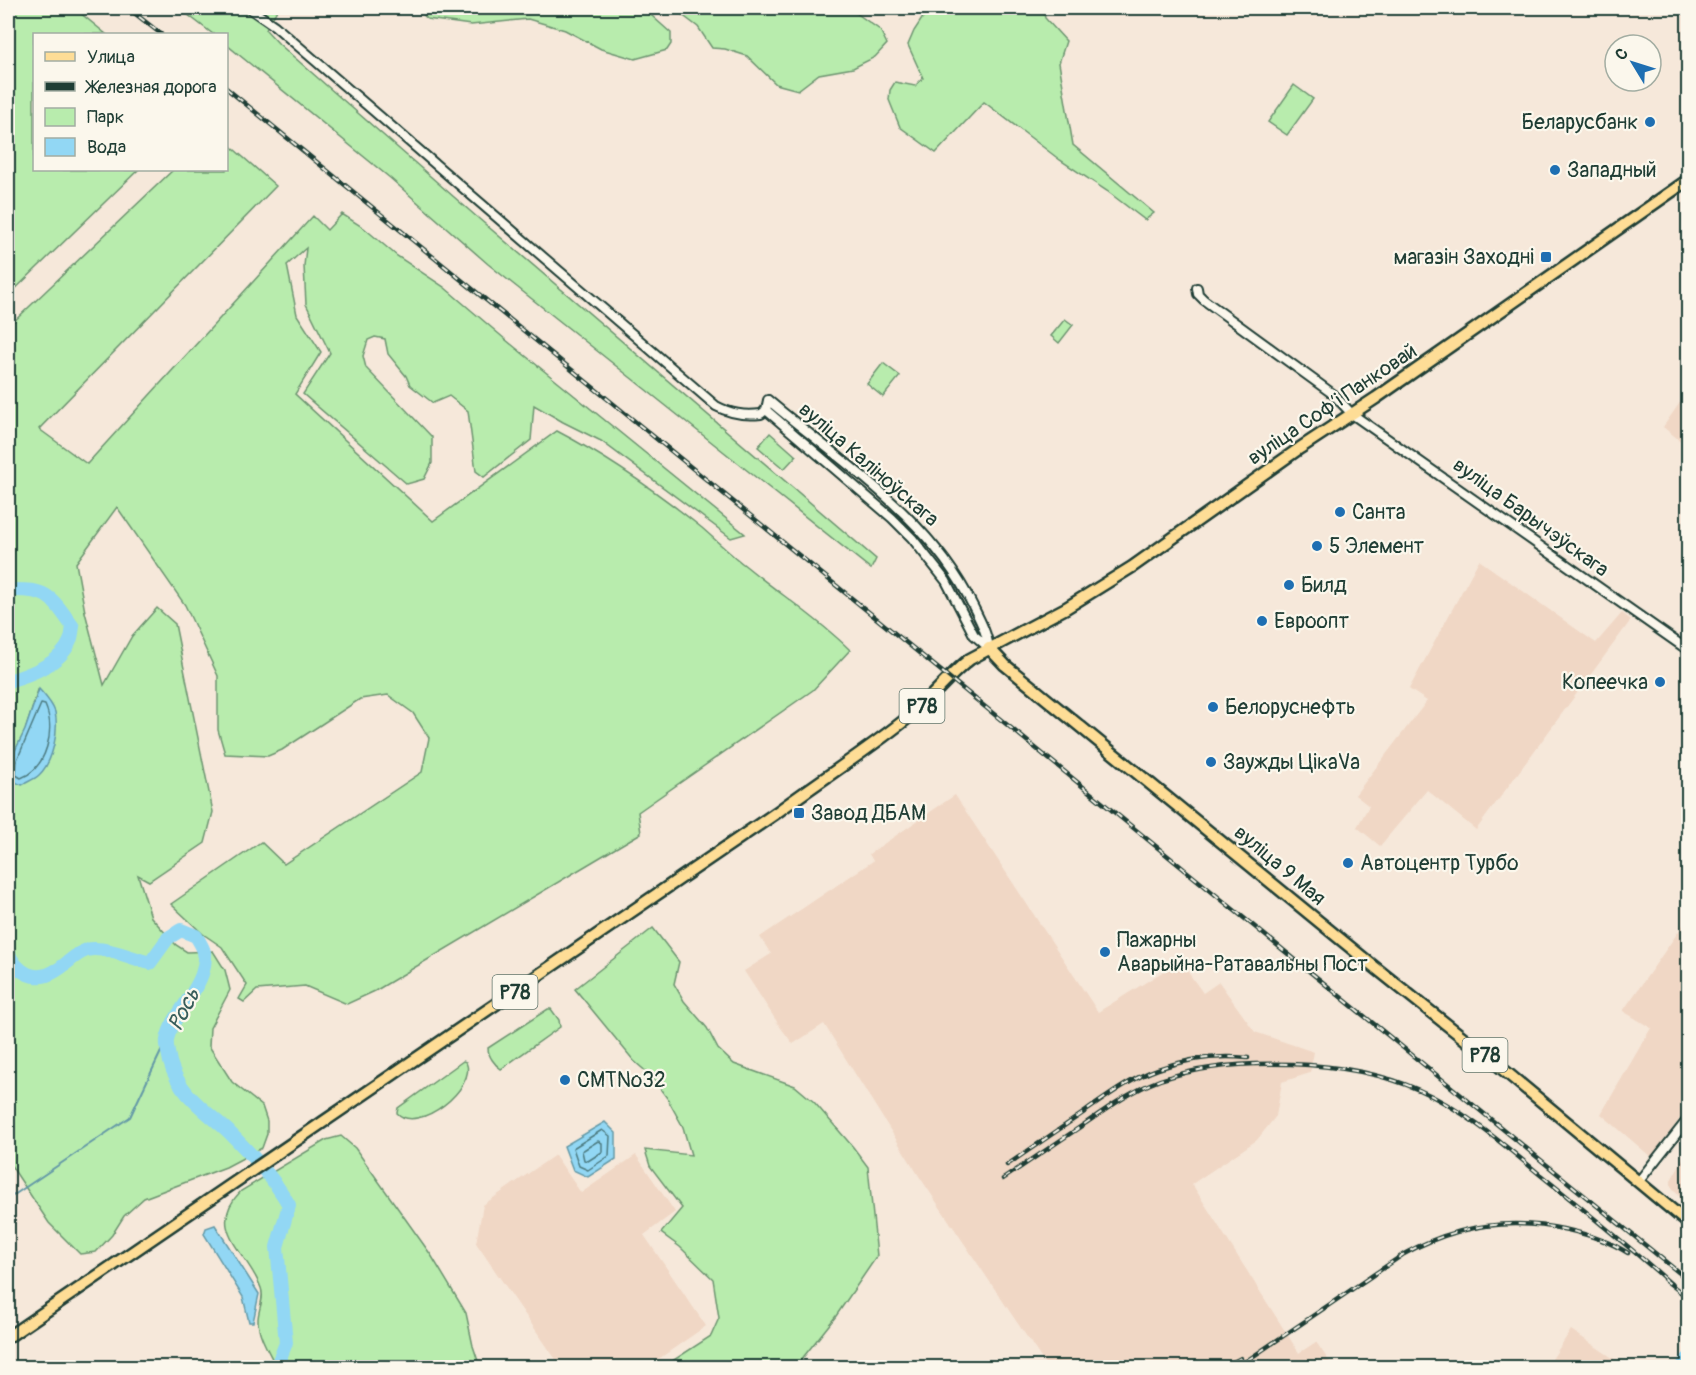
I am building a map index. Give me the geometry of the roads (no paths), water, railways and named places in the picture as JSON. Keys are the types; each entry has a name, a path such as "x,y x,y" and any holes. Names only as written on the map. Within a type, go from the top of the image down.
{"main road":[{"name":"вуліца Софʼі Панковай","path":"990,648 1066,608 1132,567 1689,180"},
{"name":"Р78","path":"8,1337 470,1023 877,741 931,698 961,666 990,648"},
{"name":"вуліца 9 Мая","path":"990,648 1005,665 1689,1223"}],"street":[{"path":"249,8 271,23 716,406 728,412 744,415 761,414 766,410"},
{"path":"1197,288 1198,294 1204,300 1333,394 1352,414"},
{"name":"вуліца Каліноўскага","path":"768,400 899,509 922,532 945,559 967,594 990,648 974,635 946,581 912,538 892,518 766,410 768,400"},
{"name":"вуліца Барычэўскага","path":"1352,414 1689,650"},
{"path":"1639,1181 1689,1119"}],"water":[{"path":"39,689 55,712 55,737 44,769 22,785 10,780 11,759 25,730"},
{"path":"605,1122 616,1133 616,1159 588,1177 573,1170 564,1146"},
{"path":"215,1225 259,1294 253,1322 249,1322 243,1297 204,1234 206,1228"}],"waterway":[{"name":"Рось","path":"8,590 32,591 47,596 73,627 66,649 52,662 34,672 8,681"},
{"name":"Рось","path":"8,953 22,971 41,976 57,970 83,951 93,949 110,951 150,963 168,938 181,930 196,936 203,950 202,975 171,1029 167,1040 170,1062 186,1092 253,1157 289,1205 277,1247 286,1343 276,1368"},
{"path":"8,1199 130,1117 166,1041"},
{"path":"1682,1368 1688,1359"}],"railway":[{"path":"128,8 160,33"},
{"path":"228,90 1688,1280"},
{"path":"1007,1165 1112,1093 1148,1073 1202,1059 1248,1058"},
{"path":"1003,1179 1122,1099 1160,1080 1189,1072 1255,1064 1291,1064 1360,1072 1419,1090 1450,1106 1496,1139 1671,1284"},
{"path":"1236,1368 1404,1254 1443,1236 1463,1230 1504,1224 1546,1226 1592,1236 1628,1253"},
{"path":"1664,1279 1688,1298"},
{"path":"1222,1368 1241,1358"}],"place":[{"name":"Беларусбанк","path":"1650,122"},
{"name":"Западный","path":"1555,170"},
{"name":"магазін Заходні","path":"1546,257"},
{"name":"Санта","path":"1340,512"},
{"name":"5 Элемент","path":"1317,546"},
{"name":"Билд","path":"1289,585"},
{"name":"Евроопт","path":"1262,621"},
{"name":"Копеечка","path":"1660,682"},
{"name":"Белоруснефть","path":"1213,707"},
{"name":"Заужды ЦікаVа","path":"1211,762"},
{"name":"Завод ДБАМ","path":"799,813"},
{"name":"Автоцентр Турбо","path":"1348,863"},
{"name":"Пажарны Аварыйна-Ратавальны Пост","path":"1105,952"},
{"name":"СМТ№32","path":"565,1080"}]}
